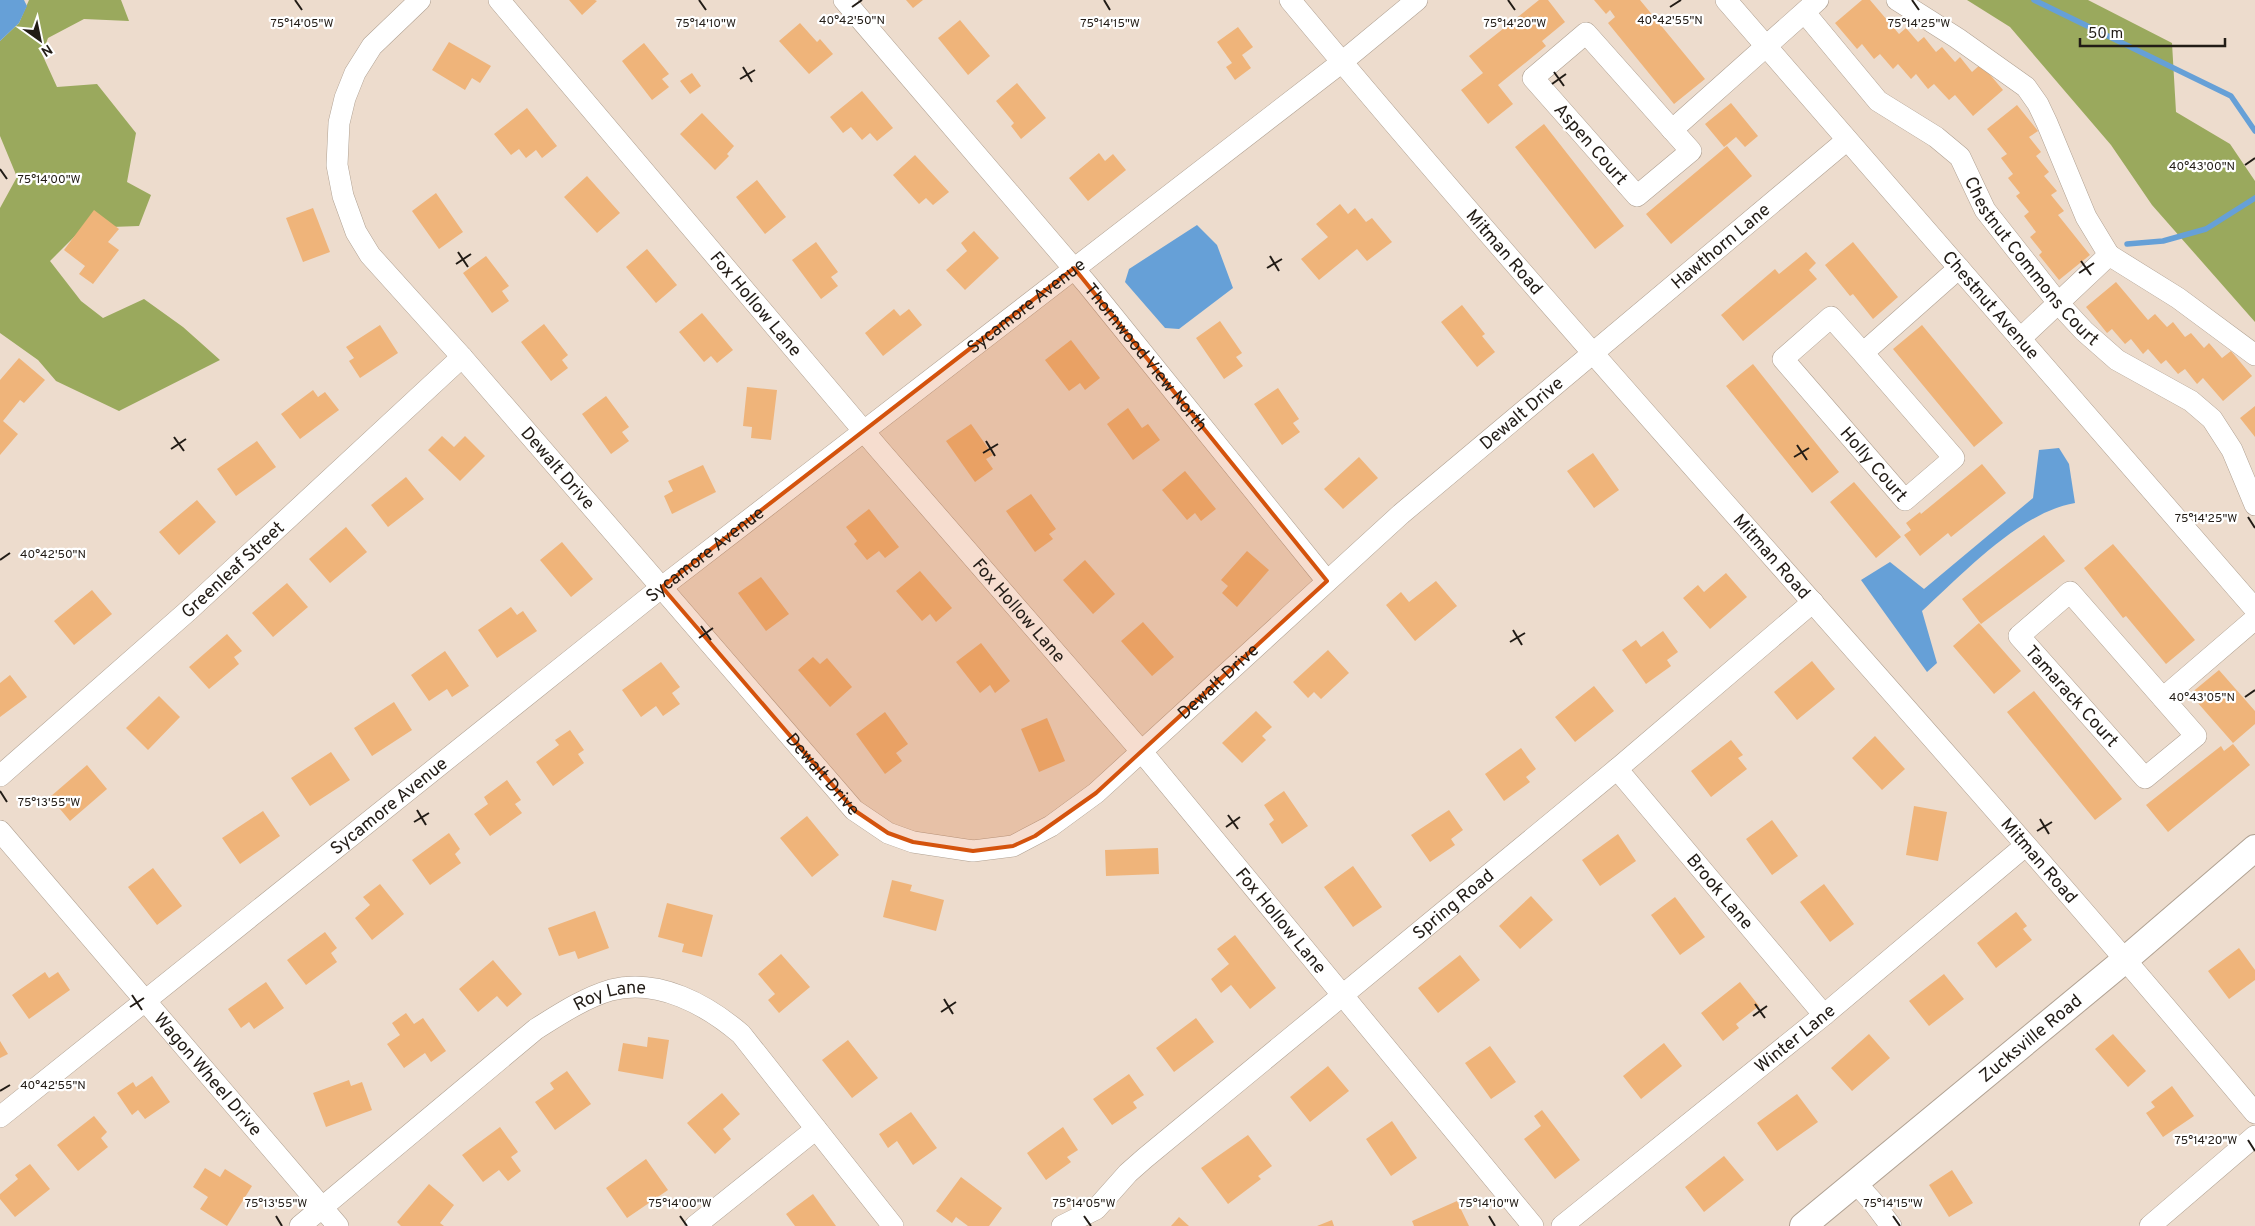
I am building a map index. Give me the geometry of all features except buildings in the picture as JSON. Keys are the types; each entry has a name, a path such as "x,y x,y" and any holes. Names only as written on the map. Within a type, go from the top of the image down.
{"street":[{"name":"Dewalt Drive","path":"420,0 372,46 355,73 339,123 337,165 349,216 370,255 462,357 854,810 888,833 913,842 973,851 1013,846 1035,836 1096,793 1401,514 1594,353"},
{"name":"Fox Hollow Lane","path":"499,0 864,430 1142,752 1533,1226"},
{"name":"Thornwood View North","path":"844,0 1074,268 1327,581"},
{"name":"Mitman Road","path":"1290,0 1594,353 2126,959 2255,1113"},
{"name":"Sycamore Avenue","path":"0,1117 662,587 1342,62 1417,0"},
{"name":"Chestnut Avenue","path":"1726,0 2255,609"},
{"path":"1897,0 1988,59 2026,87 2038,104 2047,123 2086,217 2109,255 2178,298 2255,355"},
{"name":"Chestnut Commons Court","path":"1767,48 1812,6 1878,102 1936,137 1960,157 1985,210 2059,304 2102,349 2191,401 2212,418 2228,442 2255,505"},
{"name":"Aspen Court","path":"1586,33 1672,130 1690,151 1638,196 1533,78 1586,33"},
{"path":"1672,130 1767,48"},
{"name":"Hawthorn Lane","path":"1594,353 1847,140"},
{"path":"2020,339 2109,255"},
{"path":"1863,353 1959,268"},
{"name":"Holly Court","path":"1831,317 1863,353 1954,458 1905,500 1783,359 1831,317"},
{"name":"Greenleaf Street","path":"0,776 189,610 462,357"},
{"name":"Tamarack Court","path":"2070,592 2163,698 2196,736 2145,778 2019,636 2070,592"},
{"name":"Spring Road","path":"1062,1226 1096,1208 1128,1173 1342,993 1617,769 1813,602"},
{"path":"2163,698 2255,619"},
{"name":"Brook Lane","path":"1617,769 1824,1015"},
{"name":"Wagon Wheel Drive","path":"0,831 147,1000 338,1226"},
{"name":"Winter Lane","path":"1562,1226 1824,1015 2025,846"},
{"name":"Zucksville Road","path":"1803,1226 2126,959 2255,848"},
{"name":"Roy Lane","path":"300,1226 536,1029 579,1003 612,990 641,988 672,994 694,1001 718,1015 741,1034 893,1226"},
{"path":"695,1226 816,1129"},
{"path":"2150,1226 2255,1136"},
{"path":"1855,1182 1874,1202 1891,1226"}],"highlighted area":[{"path":"1074,268 1327,581 1096,793 1035,836 1013,846 973,851 913,842 888,833 854,810 662,587"}],"green space":[{"path":"29,0 121,0 129,21 84,19 48,38 42,54 57,87 97,84 136,133 127,182 151,195 139,226 83,228 50,261 81,301 103,318 144,299 183,327 220,360 119,411 56,381 38,360 0,333 0,208 17,177 0,136 0,41 19,23"},
{"path":"1967,0 2088,0 2172,43 2176,112 2230,144 2255,181 2255,322 2152,205 2111,145 2010,27"}],"water":[{"path":"0,0 24,0 27,6 19,23 0,41"},
{"path":"1197,225 1217,245 1233,288 1179,329 1165,328 1125,282 1129,269"},
{"path":"2059,448 2069,464 2075,503 2054,509 2013,532 1973,563 1922,611 1937,663 1927,672 1861,580 1890,562 1924,589 2033,498 2039,450"}],"waterway":[{"path":"2034,0 2231,96 2255,131"},
{"path":"2127,244 2163,241 2206,229 2255,198"}]}
